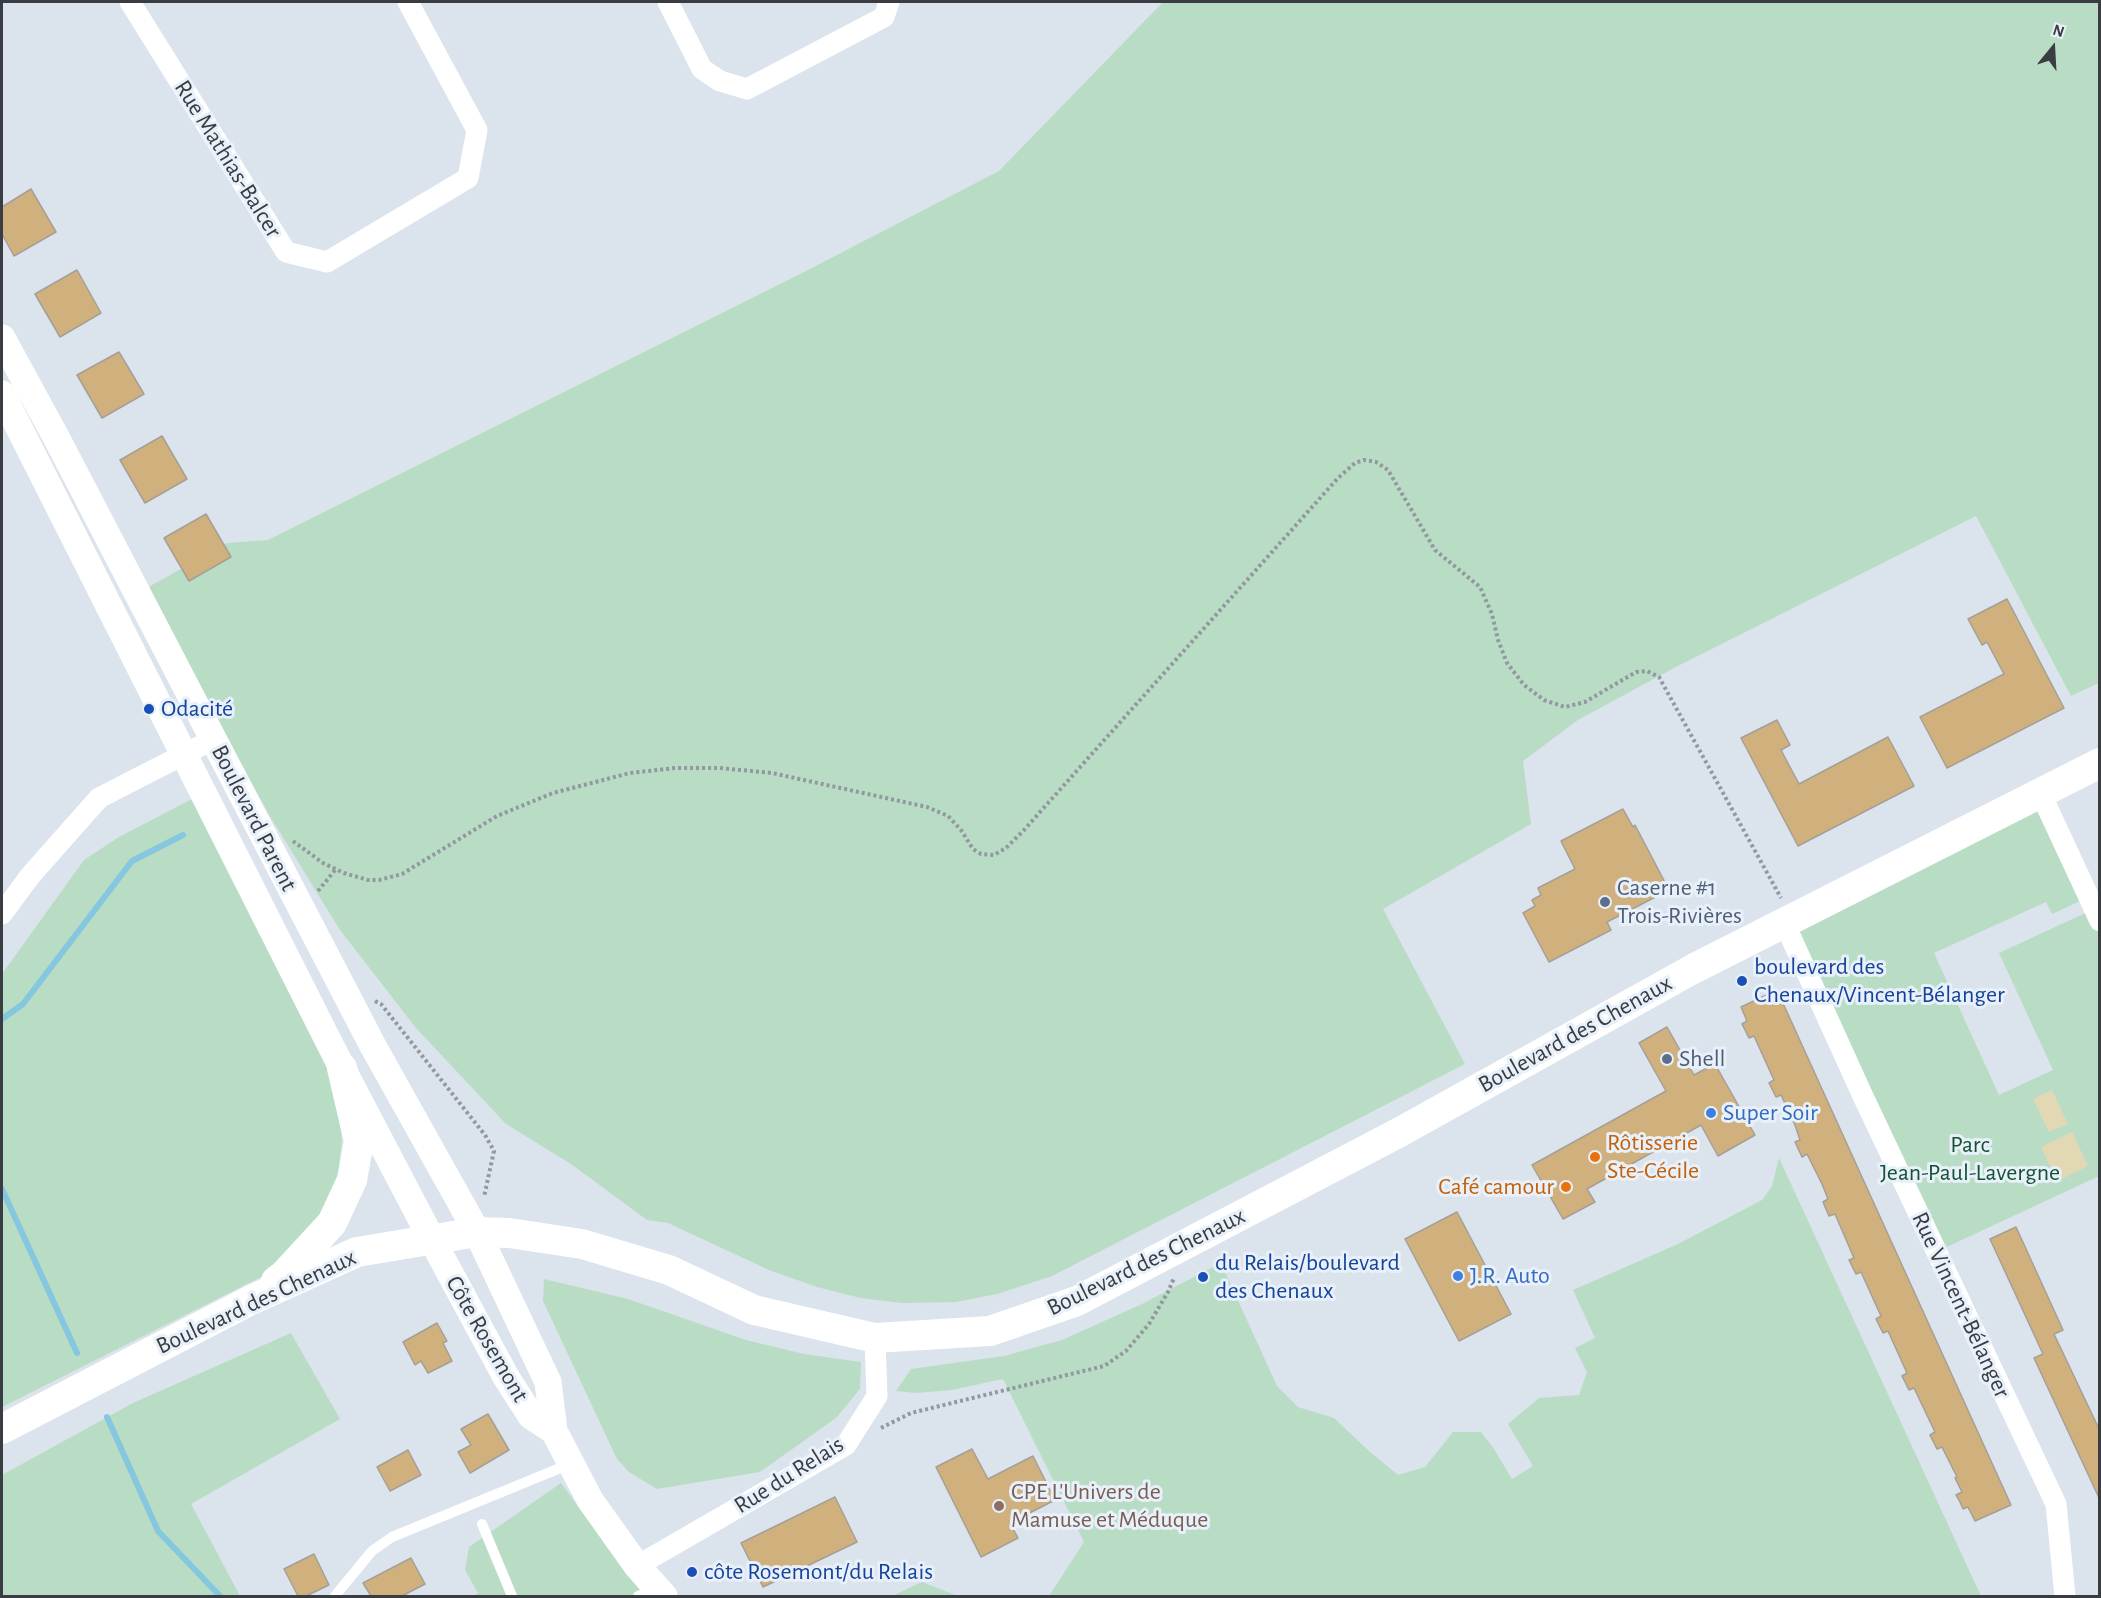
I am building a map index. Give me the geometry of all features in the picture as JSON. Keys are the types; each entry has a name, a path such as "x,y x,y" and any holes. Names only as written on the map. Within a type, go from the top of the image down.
{"main road":[{"name":"Boulevard des Chenaux","path":"2,1429 252,1300 357,1252 477,1232 509,1233 582,1244 669,1270 754,1310 876,1338 990,1331 1077,1301 1400,1132 1693,969 2100,763"},
{"path":"252,1300 284,1275 332,1223 352,1180 359,1141 342,1068"}],"street":[{"name":"Rue Mathias-Balcer","path":"130,2 286,252 327,262 468,178 477,130 408,2"},
{"path":"668,2 702,69 720,81 747,89 884,17 889,2"},
{"name":"Boulevard Parent","path":"2,338 56,437 343,988 477,1232"},
{"name":"Boulevard Parent","path":"2,394 342,1068 431,1238"},
{"path":"2,914 30,876 99,798 214,740"},
{"path":"2040,792 2100,921"},
{"name":"Rue Vincent-Bélanger","path":"1784,922 1866,1103 2056,1504 2065,1596"},
{"name":"Côte Rosemont","path":"477,1232 548,1382 554,1431 590,1500 637,1566 653,1594"},
{"name":"Côte Rosemont","path":"431,1238 506,1377 531,1416 554,1431"},
{"name":"Rue du Relais","path":"637,1566 846,1445 877,1396 876,1338"}],"lane":[{"path":"335,1596 372,1551 392,1537 571,1463"},
{"path":"482,1524 512,1596"}],"path":[{"path":"291,840 323,863 344,873 368,880 378,880 402,874 497,816 553,793 630,773 675,768 720,768 772,773 927,807 948,816 961,830 973,849 987,855 994,855 1006,848 1024,830 1338,478 1355,463 1364,460 1376,462 1388,470 1434,550 1480,587 1492,614 1498,640 1507,663 1524,685 1544,700 1565,707 1585,702 1636,672 1647,671 1659,677 1780,896 1784,922"},
{"path":"343,988 381,1004 485,1135 494,1151 477,1232"},
{"path":"846,1445 911,1413 1104,1366 1126,1351 1149,1324 1168,1292 1188,1244"}],"green space":[{"path":"1163,2 2099,2 2099,683 2071,696 1976,516 1674,668 1578,720 1523,761 1531,824 1383,909 1465,1064 1052,1276 997,1294 956,1302 902,1303 861,1298 817,1287 769,1270 668,1223 647,1220 571,1164 506,1124 416,1028 340,930 271,818 145,589 227,543 268,540 806,271 999,171"},
{"name":"Parc Jean-Paul-Lavergne","path":"2040,792 2089,897 2052,914 2046,902 1934,953 1999,1095 2053,1070 1999,953 2094,909 2100,921 2099,1176 1936,1252 1784,922"},
{"path":"194,798 332,1065 342,1140 338,1174 318,1223 273,1271 2,1407 2,974 84,860 119,837"},
{"path":"1779,1158 1981,1596 1049,1596 1084,1542 1003,1379 952,1390 916,1393 896,1391 911,1369 1004,1356 1062,1340 1142,1304 1221,1263 1277,1386 1298,1407 1334,1418 1398,1475 1425,1467 1453,1432 1481,1432 1512,1479 1533,1466 1508,1424 1539,1398 1579,1395 1587,1372 1575,1348 1595,1338 1573,1290 1678,1244 1762,1200 1772,1186"},
{"path":"544,1279 628,1299 746,1340 804,1354 861,1362 860,1389 836,1418 760,1472 657,1489 629,1472 617,1459 543,1301"},
{"path":"291,1333 340,1419 191,1504 240,1596 2,1596 2,1475 133,1403"},
{"path":"561,1483 644,1596 473,1596 478,1593 465,1570 469,1547"},
{"path":"922,1582 958,1596 892,1596"}],"sand":[{"path":"2052,1090 2068,1124 2049,1132 2033,1099"},
{"path":"2072,1132 2088,1166 2057,1181 2041,1147"}],"building":[{"path":"31,189 56,232 14,256 2,234 2,207"},
{"path":"77,270 101,313 60,337 35,294"},
{"path":"119,352 144,394 102,418 77,375"},
{"path":"162,436 187,479 145,503 120,460"},
{"path":"206,514 231,557 189,581 164,538"},
{"path":"2007,599 2064,708 1947,768 1920,717 2004,674 1987,642 1982,645 1968,619"},
{"path":"1777,720 1790,745 1781,750 1799,784 1888,737 1914,786 1798,846 1741,738"},
{"path":"1623,809 1633,827 1635,825 1669,890 1607,922 1611,930 1549,962 1523,913 1535,906 1532,900 1541,895 1538,888 1575,869 1561,841"},
{"path":"1777,990 2011,1505 1975,1521 1968,1507 1963,1509 1956,1495 1962,1492 1955,1478 1957,1477 1942,1447 1937,1449 1930,1435 1935,1432 1914,1388 1909,1390 1902,1376 1907,1373 1888,1331 1883,1333 1876,1319 1881,1316 1861,1272 1856,1274 1849,1260 1854,1258 1835,1214 1829,1216 1823,1202 1828,1199 1822,1184 1807,1154 1802,1157 1795,1142 1800,1140 1795,1125 1781,1095 1776,1097 1769,1083 1774,1080 1754,1036 1749,1038 1742,1024 1747,1021 1741,1007"},
{"path":"1667,1027 1694,1075 1715,1064 1755,1135 1718,1156 1701,1125 1587,1189 1595,1202 1563,1219 1532,1165 1666,1091 1639,1043"},
{"name":"J.R. Auto","path":"1457,1212 1511,1314 1459,1341 1405,1239"},
{"path":"2016,1227 2063,1330 2054,1334 2100,1431 2100,1500 2034,1358 2043,1354 1990,1239"},
{"path":"437,1323 447,1341 443,1343 452,1361 428,1373 421,1361 415,1365 403,1342"},
{"path":"488,1414 509,1450 470,1473 458,1452 471,1445 461,1429"},
{"name":"CPE L'Univers de Mamuse et Méduque","path":"972,1449 988,1479 1033,1456 1055,1500 1010,1523 1018,1538 981,1557 936,1467"},
{"path":"408,1450 421,1475 390,1491 377,1467"},
{"path":"835,1497 857,1542 763,1587 741,1543"},
{"path":"314,1554 329,1585 306,1596 298,1596 284,1569"},
{"path":"411,1558 425,1584 402,1596 371,1596 363,1583"}],"waterway":[{"path":"2,1019 23,1004 132,861 183,835"},
{"path":"2,1189 77,1353"},
{"path":"107,1417 158,1531 220,1596"}],"place":[{"name":"Odacité","path":"149,709"},
{"name":"Caserne #1 Trois-Rivières","path":"1605,902"},
{"name":"boulevard des Chenaux/Vincent-Bélanger","path":"1742,981"},
{"name":"Shell","path":"1667,1059"},
{"name":"Super Soir","path":"1711,1113"},
{"name":"Rôtisserie Ste-Cécile","path":"1595,1157"},
{"name":"Café camour","path":"1566,1187"},
{"name":"J.R. Auto","path":"1458,1276"},
{"name":"du Relais/boulevard des Chenaux","path":"1203,1277"},
{"name":"CPE L'Univers de Mamuse et Méduque","path":"999,1506"},
{"name":"côte Rosemont/du Relais","path":"692,1572"}]}
